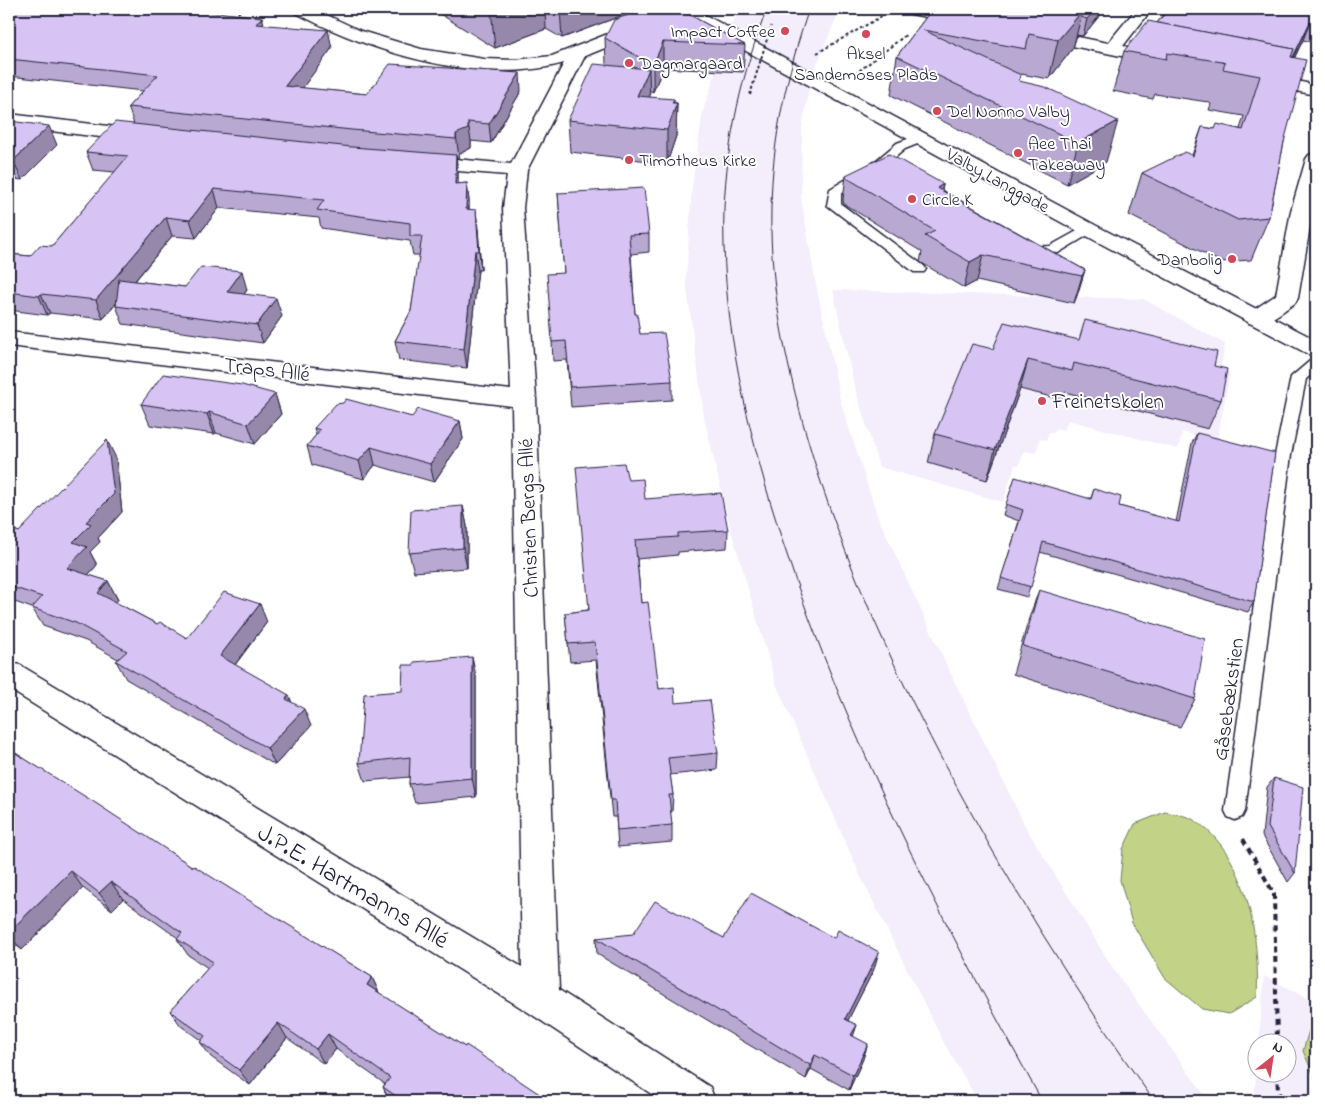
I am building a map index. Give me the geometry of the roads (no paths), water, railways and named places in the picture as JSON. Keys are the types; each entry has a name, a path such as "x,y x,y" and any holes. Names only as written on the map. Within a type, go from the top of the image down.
{"street":[{"path":"302,9 379,43 424,56 497,65 543,63 579,52 673,14"},
{"path":"1112,49 1144,9"},
{"path":"923,11 981,23"},
{"name":"Valby Langgade","path":"673,14 921,138 1088,229 1316,349"},
{"path":"1018,30 1179,62"},
{"name":"Christen Bergs Allé","path":"542,999 524,399 513,208 517,170 579,52"},
{"path":"1246,76 1316,90"},
{"path":"9,120 157,137"},
{"path":"1257,318 1287,298 1308,225 1307,185 1316,159"},
{"path":"400,161 517,170"},
{"name":"Traps Allé","path":"9,339 524,399"},
{"name":"J.P.E. Hartmanns Allé","path":"9,674 542,999 696,1101"}],"lane":[{"path":"919,269 834,205 835,192 876,167 901,146 921,138"},
{"path":"876,167 891,175"},
{"path":"1017,246 1025,251 1053,250 1088,229"},
{"name":"Gåsebækstien","path":"1235,811 1283,455 1299,377 1316,363"}],"tram line":[{"path":"767,9 750,57 737,107 728,157 724,208 726,282 735,356 760,465 795,580 824,657 856,733 890,808 963,956 1042,1101"},
{"path":"809,9 794,57 782,107 774,157 771,239 773,270 782,332 795,393 812,454 838,532 869,608 940,756 989,845 1041,932 1096,1018 1154,1101"}],"place":[{"name":"Impact Coffee","path":"785,31"},
{"name":"Aksel Sandemoses Plads","path":"866,34"},
{"name":"Dagmargaard","path":"629,63"},
{"name":"Del Nonno Valby","path":"937,111"},
{"name":"Aee Thai Takeaway","path":"1018,153"},
{"name":"Timotheus Kirke","path":"629,160"},
{"name":"Circle K","path":"912,199"},
{"name":"Danbolig","path":"1232,259"},
{"name":"Freinetskolen","path":"1042,401"}]}
